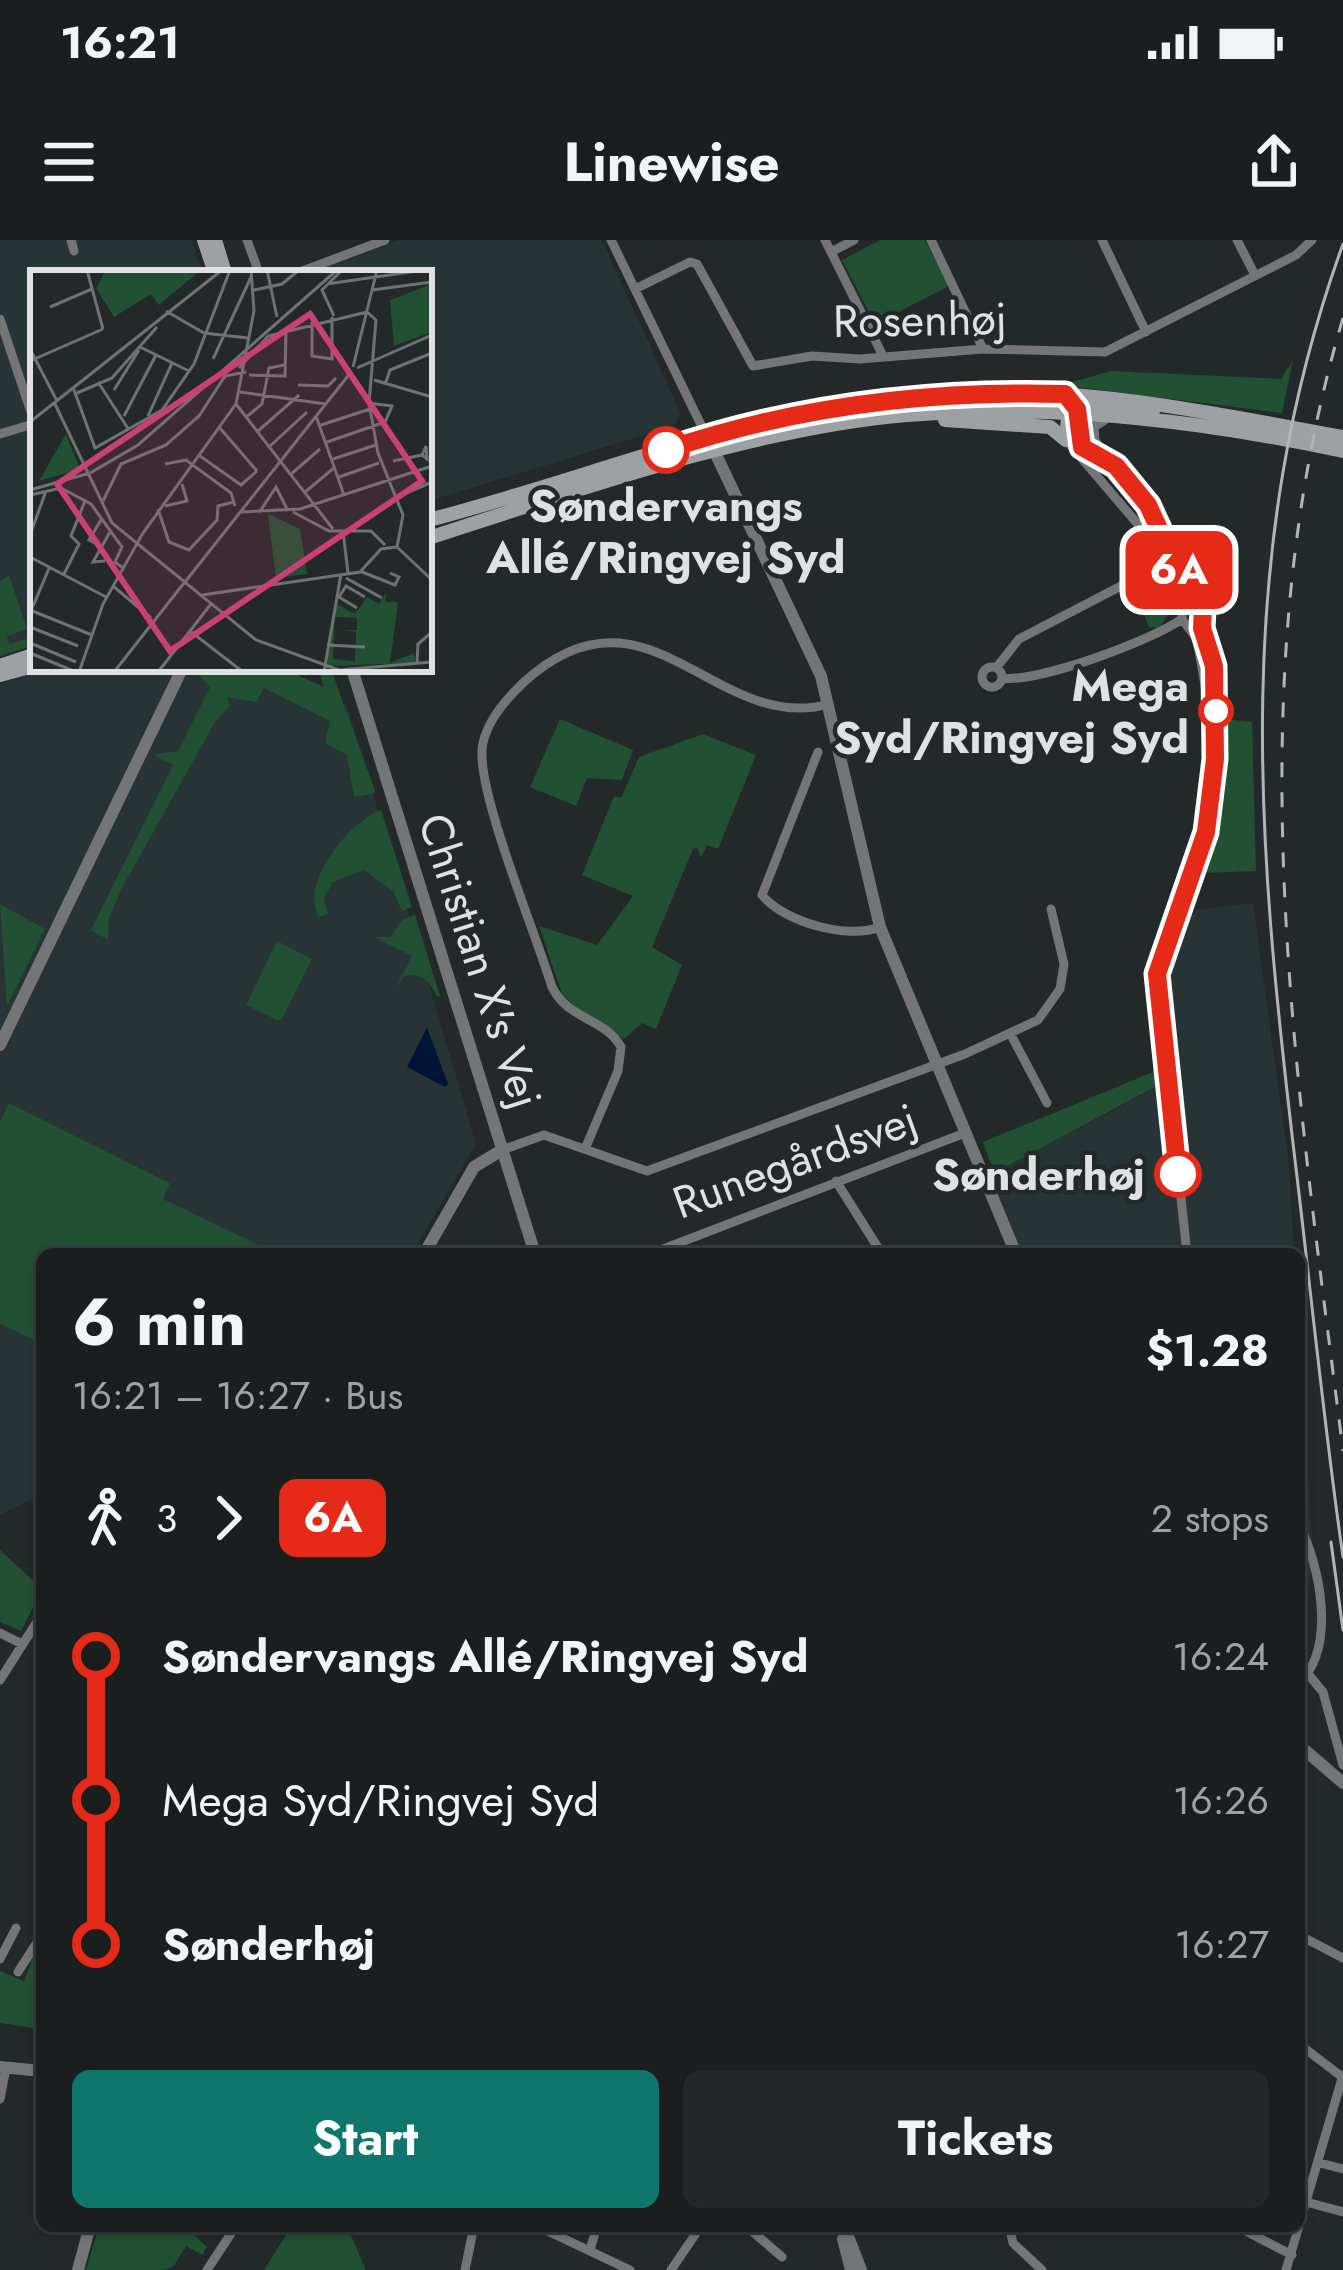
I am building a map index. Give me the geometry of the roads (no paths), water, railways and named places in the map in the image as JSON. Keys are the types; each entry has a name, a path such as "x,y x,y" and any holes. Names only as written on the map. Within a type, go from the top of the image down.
{"main road":[{"path":"204,240 214,270"},
{"path":"214,240 224,270"},
{"path":"432,519 707,437 819,410 924,394 1065,394 1343,437"},
{"path":"908,415 1048,427 1066,440 1074,414"},
{"path":"1074,414 1241,431 1343,451"},
{"path":"432,537 715,452 805,430 908,415 1248,419"},
{"path":"0,670 30,656"},
{"path":"0,670 30,666"}],"street":[{"path":"247,240 258,270"},
{"path":"305,270 385,240"},
{"path":"610,240 801,631 829,704 880,927 1013,1248"},
{"path":"825,240 884,356"},
{"path":"831,252 854,240"},
{"path":"931,240 983,349"},
{"path":"1102,240 1145,332"},
{"path":"1237,240 1256,275"},
{"name":"Rosenhøj","path":"635,290 690,262 697,265 753,365 812,356 983,349 1105,352 1301,252 1312,240"},
{"path":"0,319 30,412"},
{"path":"1065,394 1084,449 1116,466"},
{"path":"1105,419 1094,427 1094,438 1156,518 1196,602 1214,666 1215,736 1206,832 1157,974 1186,1248"},
{"path":"0,434 30,422"},
{"path":"1066,440 1147,533 1169,566 1185,622 1197,639 1215,736"},
{"path":"1147,533 1156,555 1148,572 1019,639 999,673 1034,675 1202,618"},
{"path":"1183,606 1196,602"},
{"path":"585,1149 618,1071 621,1047 608,1030 568,1011 552,987 483,768 491,722 516,689 555,656 604,640 636,646 784,707 829,704"},
{"path":"0,1045 181,672"},
{"name":"Christian X's Vej","path":"343,672 354,691"},
{"name":"Christian X's Vej","path":"352,672 354,691 533,1248"},
{"path":"818,752 762,895 771,905 845,934 880,927"},
{"path":"433,1248 474,1167 502,1150 544,1135 639,1171 656,1168 938,1065 1038,1020 1060,989 1064,964 1051,909"},
{"path":"1010,1033 1047,1103"},
{"name":"Runegårdsvej","path":"665,1248 965,1133"},
{"path":"836,1180 878,1248"},
{"path":"1305,1537 1313,1555 1319,1652 1305,1675"},
{"path":"0,1680 36,1623"},
{"path":"0,1633 22,1644"},
{"path":"1305,1679 1323,1692 1343,1764"},
{"path":"1305,1750 1343,1783"},
{"path":"0,1960 16,1928"},
{"path":"1305,1938 1343,1958"},
{"path":"18,1972 36,1944"},
{"path":"1305,2048 1343,2076 1305,2217"},
{"path":"0,2099 3,2067 36,2071"},
{"path":"1320,2163 1343,2169"},
{"path":"1310,2203 1343,2212"},
{"path":"78,2270 88,2232"},
{"path":"207,2270 232,2232"},
{"path":"465,2270 473,2232"},
{"path":"550,2232 629,2270"},
{"path":"590,2250 595,2232"},
{"path":"671,2270 696,2232"},
{"path":"753,2232 782,2257"},
{"path":"844,2232 850,2270"},
{"path":"845,2232 861,2270"},
{"path":"1010,2232 1013,2242 1042,2270"},
{"path":"1245,2232 1292,2255"},
{"path":"1286,2270 1300,2232"}],"water":[{"path":"427,1027 448,1084 445,1087 407,1067"}],"tram line":[{"path":"1343,244 1307,359 1283,473 1269,586 1263,698 1271,926 1343,1557"},
{"path":"1331,1542 1343,1630"}],"railway":[{"path":"1343,318 1309,458 1290,599 1282,741 1293,1025 1343,1451"}],"place":[{"name":"Søndervangs Allé/Ringvej Syd","path":"666,450"},
{"name":"Mega Syd/Ringvej Syd","path":"1216,711"},
{"name":"Sønderhøj","path":"1178,1174"}]}
